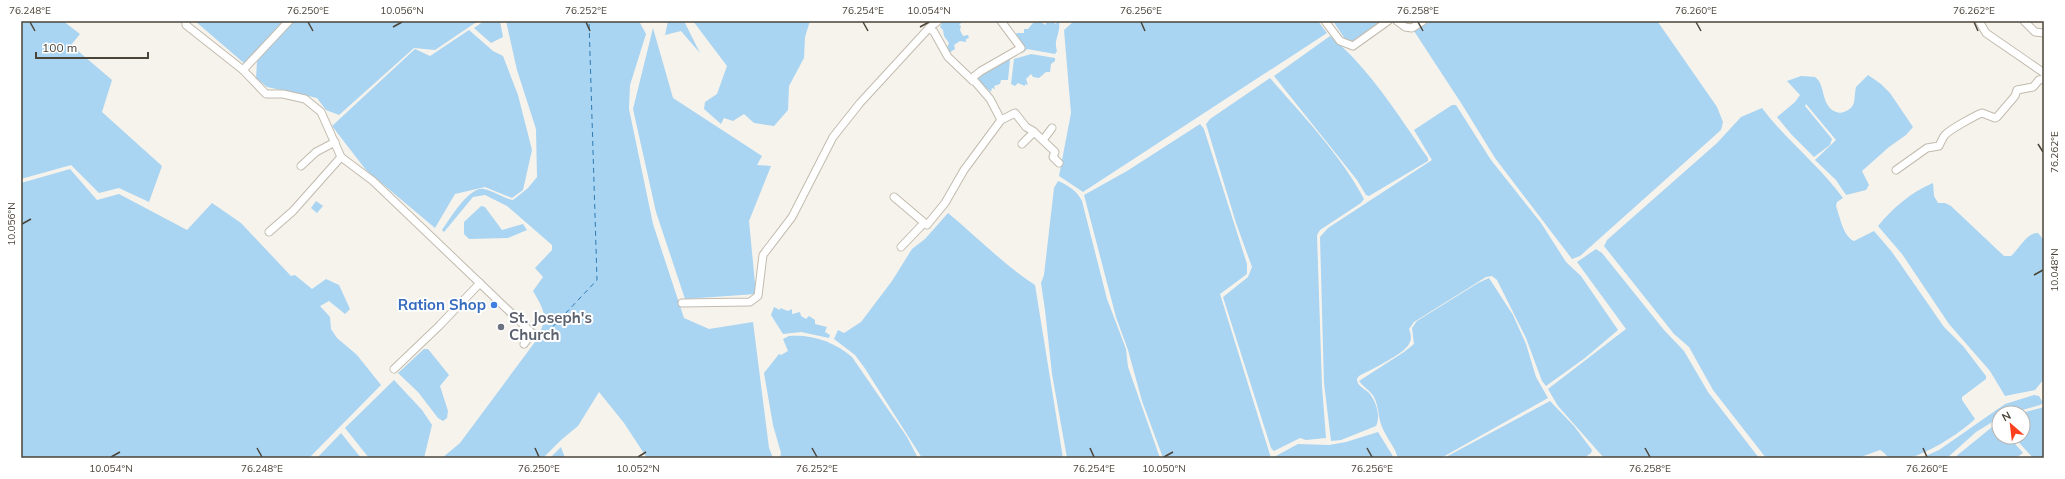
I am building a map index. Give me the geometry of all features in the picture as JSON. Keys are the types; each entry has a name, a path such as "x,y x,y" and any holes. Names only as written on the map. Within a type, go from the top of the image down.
{"street":[{"path":"186,21 186,25 243,70 266,94 283,94 305,99 321,112 343,159 373,181 532,333 524,344"},
{"path":"243,70 289,21"},
{"path":"682,303 750,302 758,296 763,255 792,217 833,137 860,103 929,28 938,21"},
{"path":"973,81 972,78 974,75 1021,48 1001,21"},
{"path":"1325,21 1340,41 1353,46 1388,21"},
{"path":"1397,21 1405,27 1412,28 1423,21"},
{"path":"1979,21 1986,33 2044,73"},
{"path":"2024,21 2035,32 2044,33"},
{"path":"929,28 934,32 948,57 990,99 1001,120"},
{"path":"1896,170 1922,150 1939,146 1944,136 1949,131 1975,116 1982,113 1995,118 1998,117 2015,96 2017,90 2033,87 2038,80 2044,79"},
{"path":"901,246 923,224 927,225 945,203 964,170 1001,120 1015,113 1026,127 1034,132 1055,152 1054,157 1059,163"},
{"path":"1043,140 1052,128"},
{"path":"1022,144 1034,132"},
{"path":"301,166 316,152 334,142"},
{"path":"294,215 343,159"},
{"path":"269,232 294,211 343,159"},
{"path":"894,197 923,224"},
{"path":"394,369 439,326 480,283"}],"water":[{"path":"21,21 63,21 80,34 71,45 112,80 102,112 162,166 149,202 119,188 99,193 71,165 21,179"},
{"path":"195,21 286,21 245,64"},
{"path":"293,21 478,21 435,50 414,48 339,115 326,110 317,98 267,87 256,78 257,61"},
{"path":"484,21 500,21 503,37 491,43 474,28"},
{"path":"506,21 639,21 646,34 630,85 629,109 653,224 684,318 709,329 753,322 769,448 773,458 647,458 624,423 599,392 578,426 543,458 442,458 460,443 535,342 544,322 543,311 533,291 543,277 535,268 552,250 552,245 507,206 485,195 473,197 444,232 442,230 460,204 478,189 491,191 513,200 528,188 537,177 536,129 517,70"},
{"path":"668,21 684,21 700,53 681,31 665,35"},
{"path":"693,21 810,21 805,37 804,58 789,86 788,110 774,126 754,123 744,114 733,121 724,118 721,124 704,109 705,102 717,94 727,66"},
{"path":"943,21 963,21 959,25 961,26 960,30 963,36 968,35 969,38 966,39 966,42 960,41 954,45 955,49 949,53 947,48 949,43 940,27"},
{"path":"1040,21 1045,25 1047,22 1054,22 1055,24 1059,21 1056,43 1057,51 1055,54 1027,49 1024,52 1023,49 1023,54 1014,36 1017,33 1024,33 1024,29 1028,29 1033,23"},
{"path":"1074,21 1318,21 1327,33 1083,192 1059,176 1071,113 1064,30"},
{"path":"1333,21 1381,21 1351,42 1345,39"},
{"path":"1430,21 1659,21 1658,22 1717,107 1723,122 1721,130 1580,256 1572,259 1495,158 1414,31"},
{"path":"653,28 673,98 762,156 757,165 771,166 749,221 756,294 685,299 656,212 633,109"},
{"path":"469,30 493,51 503,56 518,95 532,150 523,190 512,198 485,187 455,194 435,228 366,170 332,126 415,49 430,56"},
{"path":"1330,36 1371,78 1428,158 1428,161 1369,196 1366,195 1357,180 1274,76"},
{"path":"1031,54 1055,58 1055,61 1051,64 1050,72 1046,72 1039,78 1033,77 1031,74 1026,79 1028,85 1025,84 1025,86 1018,83 1015,86 1011,84 1014,59"},
{"path":"1005,57 1010,60 1008,80 1001,80 1000,84 994,86 995,89 992,88 991,92 976,79"},
{"path":"1868,75 1881,84 1890,93 1913,127 1906,135 1889,147 1862,171 1869,185 1866,190 1846,195 1836,180 1815,160 1836,140 1806,104 1805,106 1832,139 1830,145 1814,157 1791,134 1777,117 1795,102 1800,95 1787,81 1801,76 1815,77 1821,85 1829,107 1833,111 1840,113 1850,109 1854,103 1856,87"},
{"path":"1270,78 1333,151 1364,199 1361,203 1320,230 1317,235 1322,386 1326,438 1306,440 1300,438 1274,451 1271,448 1223,297 1248,277 1252,267 1236,223 1206,124 1210,119"},
{"path":"1452,105 1456,105 1491,160 1541,223 1566,262 1581,276 1618,330 1585,358 1546,386 1542,381 1526,338 1497,280 1492,276 1486,277 1414,322 1409,329 1411,340 1406,348 1386,362 1359,376 1357,379 1358,383 1369,393 1376,404 1378,418 1376,426 1341,440 1331,441 1324,383 1320,237 1328,228 1432,160 1414,130"},
{"path":"1762,108 1781,131 1834,186 1843,198 1837,202 1836,206 1842,226 1850,239 1854,241 1874,231 1892,252 1944,327 1963,346 1986,376 1986,379 1962,397 1962,400 1975,419 1959,432 1935,447 1910,458 1899,459 1890,458 1880,450 1858,458 1766,458 1713,390 1689,347 1674,334 1604,246 1607,240 1717,143 1741,117"},
{"path":"1200,124 1204,129 1247,264 1247,274 1220,294 1271,458 1163,458 1142,401 1128,350 1116,317 1084,195 1127,171"},
{"path":"70,169 97,200 119,194 187,230 212,203 241,223 291,276 295,275 312,289 326,279 339,285 350,309 345,314 329,301 320,306 330,317 331,329 337,338 357,355 381,385 309,458 21,458 21,183"},
{"path":"1058,181 1065,184 1078,194 1082,201 1107,299 1126,349 1128,367 1160,458 1067,458 1052,374 1041,283 1044,275 1054,188"},
{"path":"1933,183 1934,196 1938,203 1945,203 1951,206 2004,256 2011,256 2030,235 2034,233 2038,233 2044,240 2044,379 2035,390 2005,396 1990,371 1949,324 1902,254 1878,226 1903,201 1917,191"},
{"path":"316,201 323,206 317,213 311,208"},
{"path":"481,206 485,207 502,230 523,224 527,230 508,238 469,239 464,234 464,222"},
{"path":"948,213 1001,259 1035,285 1063,458 922,458 864,367 855,355 834,339 838,330 844,333 861,322 892,281 912,249 925,239"},
{"path":"1596,249 1602,253 1664,330 1684,351 1708,392 1759,458 1604,458 1558,406 1548,389 1626,329 1577,262"},
{"path":"1489,278 1513,315 1526,344 1536,377 1548,398 1441,458 1398,458 1395,449 1382,427 1374,397 1371,392 1359,381 1414,344 1412,328 1417,321 1478,283"},
{"path":"774,307 780,310 780,308 788,311 792,309 792,314 800,312 801,316 806,319 809,316 815,320 815,324 827,327 825,332 830,335 829,338 801,332 783,334 771,315"},
{"path":"789,336 806,336 823,340 838,347 852,357 907,437 918,458 780,458 781,453 773,425 764,373 779,354 781,355 788,351 783,339"},
{"path":"424,349 428,349 449,375 440,386 448,411 447,418 443,421 438,418 418,392 398,373"},
{"path":"394,380 422,410 432,425 424,458 369,458 345,428"},
{"path":"2034,395 2039,396 2043,403 2031,407 2031,405 2004,405"},
{"path":"1550,401 1574,426 1592,450 1591,453 1584,458 1444,458"},
{"path":"2044,407 2044,458 2033,458 2021,445 2031,445 2031,411"},
{"path":"1991,414 1991,423 1976,432 1947,458 1921,458 1939,450"},
{"path":"1991,428 1991,445 2016,445 2023,453 2016,458 1954,458"},
{"path":"1378,432 1394,458 1274,457 1298,444 1329,445 1346,442"},
{"path":"341,433 361,458 317,458"},
{"path":"561,447 565,458 550,458"}],"ferry route":[{"path":"547,333 597,280 589,21"}],"place":[{"name":"Ration Shop","path":"494,305"},
{"name":"St. Joseph's Church","path":"501,327"}]}
